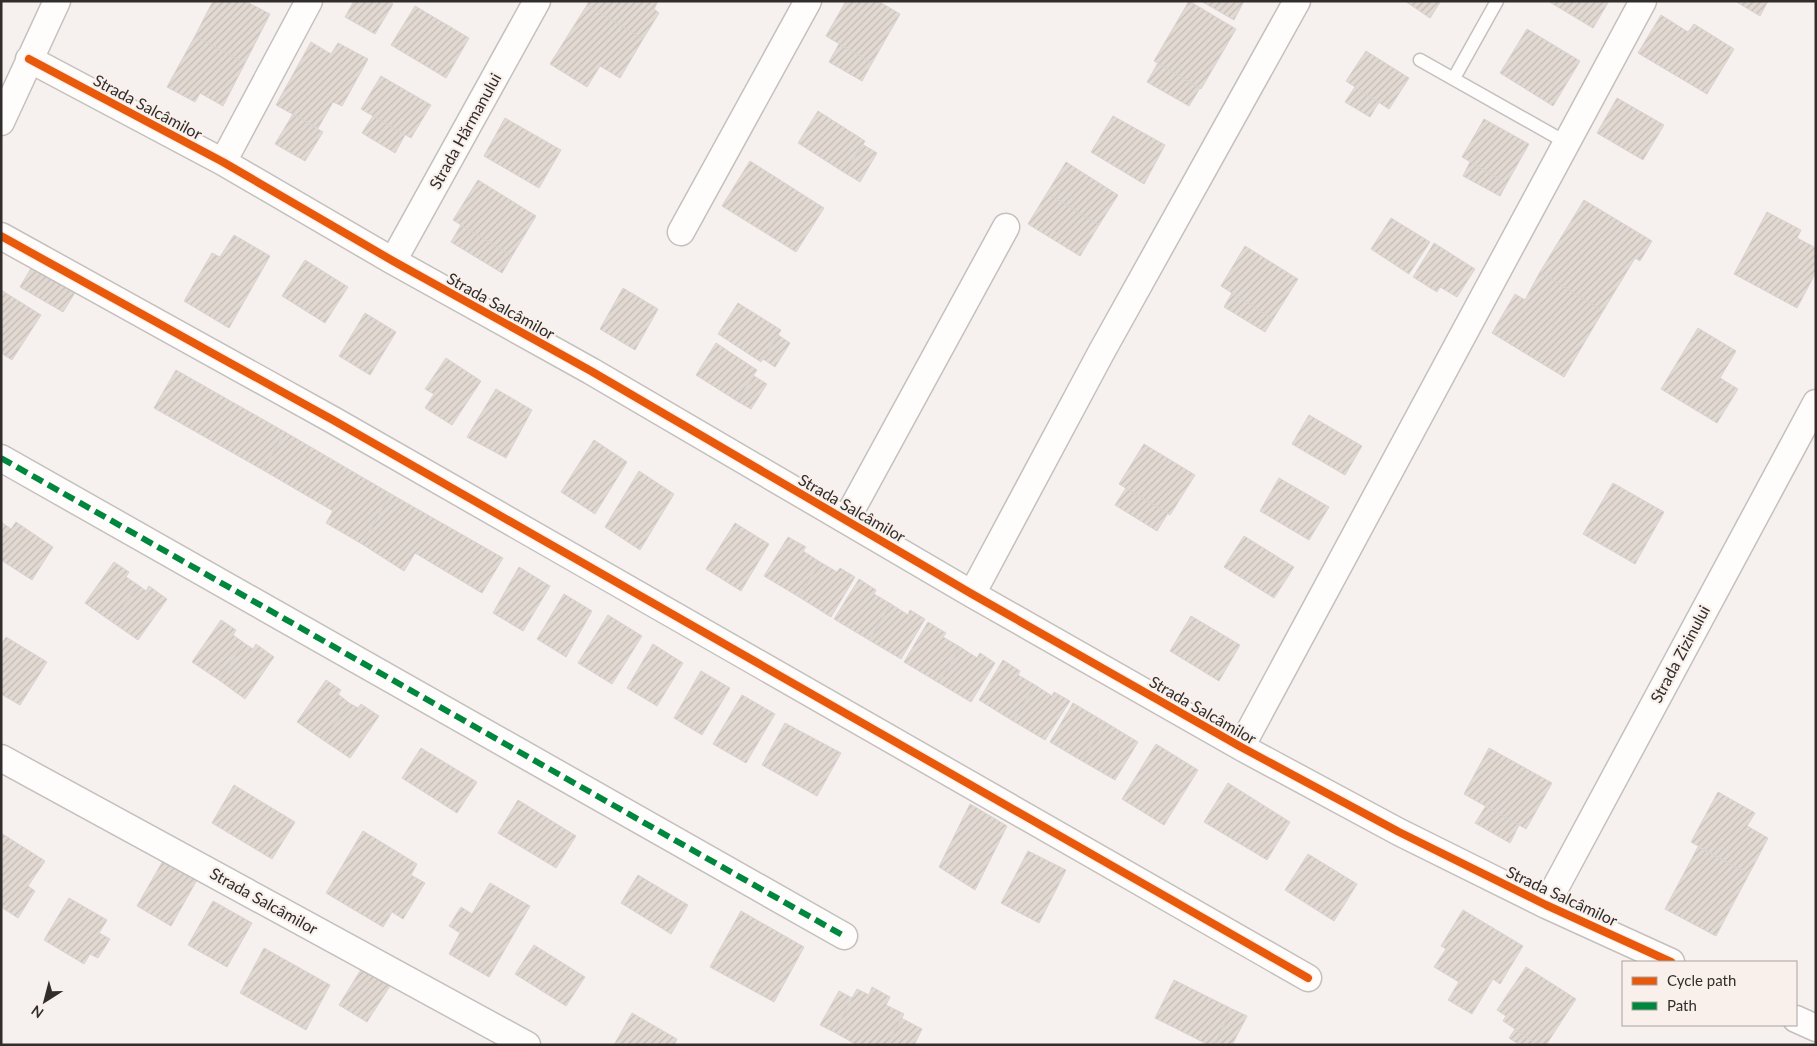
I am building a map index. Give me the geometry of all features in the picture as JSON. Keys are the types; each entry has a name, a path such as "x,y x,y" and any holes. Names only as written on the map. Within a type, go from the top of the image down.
{"street":[{"path":"1,122 57,1"},
{"path":"223,162 309,1"},
{"name":"Strada Hărmanului","path":"393,261 537,1"},
{"path":"681,232 808,1"},
{"path":"972,594 1102,351 1297,1"},
{"path":"1241,747 1643,1"},
{"name":"Strada Salcâmilor","path":"29,59 223,162 393,261 591,371 972,594 1241,747 1399,832 1546,905 1669,961"},
{"path":"846,520 1006,227"},
{"path":"1,236 333,420 1308,978"},
{"name":"Strada Zizinului","path":"1546,905 1816,403"},
{"path":"1,458 844,936"},
{"name":"Strada Salcâmilor","path":"1,758 526,1045"},
{"path":"1797,1019 1816,1028"}],"lane":[{"path":"1454,78 1497,1"},
{"path":"1420,60 1567,143"}],"building":[{"path":"213,1 245,1 270,14 245,63 195,36"},
{"path":"354,1 388,1 393,4 375,34 345,17"},
{"path":"589,1 658,1 654,9 659,13 643,39 587,5"},
{"path":"846,1 878,1 900,14 872,63 826,36"},
{"path":"1189,1 1236,29 1201,89 1154,61"},
{"path":"1201,1 1244,1 1234,20"},
{"path":"1405,1 1441,1 1430,18"},
{"path":"1548,1 1609,1 1593,28"},
{"path":"1735,1 1768,1 1760,16"},
{"path":"587,5 643,39 620,78 600,66 587,87 550,64"},
{"path":"415,6 469,38 446,78 391,45"},
{"path":"1661,15 1688,32 1694,24 1734,49 1707,94 1638,53"},
{"path":"1527,29 1580,61 1553,106 1500,73"},
{"path":"195,36 245,63 223,106 200,93 195,102 167,87"},
{"path":"311,42 331,54 338,43 368,59 342,106 333,102 318,128 276,105"},
{"path":"839,44 872,63 862,81 829,62"},
{"path":"1366,51 1409,78 1389,109 1346,81"},
{"path":"1158,63 1200,88 1189,106 1147,82"},
{"path":"381,76 431,105 411,138 361,109"},
{"path":"1355,87 1379,102 1370,117 1345,102"},
{"path":"1617,98 1664,125 1643,160 1597,133"},
{"path":"818,111 865,141 845,173 798,143"},
{"path":"293,114 323,132 305,161 275,144"},
{"path":"373,116 405,135 395,153 362,133"},
{"path":"1113,116 1165,145 1144,184 1091,152"},
{"path":"505,118 561,150 539,188 484,156"},
{"path":"1484,119 1529,144 1507,183 1462,157"},
{"path":"862,144 877,153 860,182 845,173"},
{"path":"750,161 824,208 796,252 722,206"},
{"path":"1066,162 1118,195 1099,225 1047,193"},
{"path":"1470,162 1507,183 1500,196 1463,176"},
{"path":"478,180 536,216 512,256 453,220"},
{"path":"1047,193 1099,225 1080,256 1028,224"},
{"path":"1584,200 1652,241 1640,261 1635,258 1603,311 1540,272"},
{"path":"1767,212 1801,230 1797,238 1816,248 1816,272 1797,308 1734,274"},
{"path":"1391,218 1430,242 1409,274 1371,249"},
{"path":"461,225 512,256 502,273 451,242"},
{"path":"234,235 270,256 229,328 184,301 212,253 220,257"},
{"path":"1434,243 1475,269 1457,297 1440,287 1437,292 1413,277"},
{"path":"1245,246 1298,279 1273,319 1221,286"},
{"path":"305,260 348,287 325,323 282,296"},
{"path":"33,265 76,291 63,312 20,287"},
{"path":"1540,272 1603,311 1564,377 1492,333 1515,294 1525,300"},
{"path":"623,288 658,309 635,350 600,329"},
{"path":"1,290 41,315 12,360 1,353"},
{"path":"1232,293 1273,319 1265,332 1224,307"},
{"path":"738,303 781,330 761,362 718,334"},
{"path":"365,313 396,332 370,375 339,356"},
{"path":"1698,328 1736,351 1720,378 1738,389 1717,423 1661,389"},
{"path":"778,335 790,343 775,367 763,359"},
{"path":"716,343 757,370 737,401 696,375"},
{"path":"446,358 481,381 452,425 425,408 434,394 425,389"},
{"path":"176,370 285,432 263,470 154,408"},
{"path":"754,376 767,384 751,409 737,401"},
{"path":"496,389 532,410 506,458 467,437"},
{"path":"1309,415 1362,446 1345,475 1292,444"},
{"path":"285,432 391,494 362,544 326,523 333,511 263,470"},
{"path":"594,440 627,462 595,514 561,492"},
{"path":"1144,444 1195,475 1170,515 1119,484"},
{"path":"639,471 674,494 640,550 605,527"},
{"path":"1279,478 1329,507 1309,540 1260,511"},
{"path":"1613,483 1664,512 1635,564 1583,534"},
{"path":"1126,488 1168,513 1157,531 1115,505"},
{"path":"391,494 503,558 482,593 415,553 404,571 362,544"},
{"path":"1,522 11,529 16,522 53,547 32,580 1,560"},
{"path":"735,523 769,544 741,591 706,569"},
{"path":"1244,536 1294,567 1274,598 1224,567"},
{"path":"788,537 806,547 803,551 820,562 799,597 764,576"},
{"path":"114,562 129,572 126,577 138,585 112,622 85,603"},
{"path":"820,562 837,572 840,568 855,577 831,617 799,597"},
{"path":"519,567 550,586 523,631 493,613"},
{"path":"859,579 876,590 874,594 891,604 869,640 834,619"},
{"path":"138,585 146,591 149,586 167,599 138,640 112,622"},
{"path":"564,594 592,611 566,657 537,639"},
{"path":"891,604 908,615 910,610 925,619 901,659 869,640"},
{"path":"608,615 642,636 612,684 578,663"},
{"path":"1191,616 1240,645 1219,681 1170,651"},
{"path":"221,620 236,630 233,635 244,643 219,680 192,662"},
{"path":"928,622 946,633 943,637 960,647 939,683 904,662"},
{"path":"6,637 47,662 20,705 1,694 1,645"},
{"path":"244,643 253,649 256,644 274,657 245,699 219,680"},
{"path":"653,644 683,663 657,706 627,688"},
{"path":"960,647 977,658 980,653 995,663 971,702 939,683"},
{"path":"1003,660 1020,671 1018,675 1035,685 1013,721 979,700"},
{"path":"701,671 730,688 702,735 674,718"},
{"path":"326,680 341,690 338,694 349,703 323,740 297,722"},
{"path":"1035,685 1052,696 1054,692 1070,701 1045,740 1013,721"},
{"path":"742,695 775,714 746,763 713,744"},
{"path":"349,703 358,708 361,704 379,716 350,758 323,740"},
{"path":"1073,703 1105,722 1082,761 1050,742"},
{"path":"1105,722 1138,742 1115,780 1082,761"},
{"path":"785,723 841,753 817,796 762,765"},
{"path":"1156,744 1198,770 1164,825 1122,799"},
{"path":"421,748 477,782 457,813 402,778"},
{"path":"1489,748 1552,783 1526,829 1464,794"},
{"path":"1228,783 1290,822 1267,860 1204,822"},
{"path":"234,785 295,822 272,859 212,823"},
{"path":"1718,792 1755,813 1747,826 1768,838 1749,874 1691,842"},
{"path":"518,800 576,836 556,868 498,833"},
{"path":"970,804 1007,826 975,890 939,867"},
{"path":"1486,806 1519,825 1510,843 1475,823"},
{"path":"363,831 417,864 411,875 425,883 403,919 392,912 383,927 326,893"},
{"path":"1,833 45,861 28,886 35,891 18,918 1,907"},
{"path":"1698,847 1749,874 1716,936 1665,909"},
{"path":"1028,851 1066,870 1039,923 1001,903"},
{"path":"1308,854 1357,884 1334,921 1285,890"},
{"path":"164,859 198,878 171,926 137,906"},
{"path":"638,875 688,905 671,934 621,903"},
{"path":"490,883 530,906 489,977 449,954 460,933 449,926 461,907 472,914"},
{"path":"69,898 107,920 99,933 110,939 98,958 90,954 84,964 44,940"},
{"path":"213,901 252,923 227,967 188,945"},
{"path":"1463,910 1523,946 1500,984 1493,979 1472,1014 1448,1000 1459,982 1434,967 1446,949 1441,946"},
{"path":"741,911 804,947 774,1002 710,967"},
{"path":"534,945 585,977 566,1006 515,974"},
{"path":"264,948 330,985 306,1030 240,993"},
{"path":"1526,967 1576,999 1546,1045 1539,1045 1503,1021 1506,1016 1497,1010"},
{"path":"362,968 390,986 367,1022 339,1005"},
{"path":"1174,980 1232,1009 1214,1045 1209,1045 1155,1018"},
{"path":"872,987 890,997 886,1005 904,1014 887,1045 857,1045 834,1032 857,989 869,995"},
{"path":"839,991 852,998 834,1032 820,1025"},
{"path":"1232,1009 1247,1016 1232,1045 1218,1045 1215,1043"},
{"path":"632,1013 677,1039 674,1045 614,1045"},
{"path":"901,1018 922,1029 914,1045 887,1045"},
{"path":"1515,1029 1539,1045 1520,1045 1509,1038"}],"marked path":[{"path":"1,458 844,936"}],"cycle path":[{"path":"29,59 223,162 393,261 591,371 972,594 1241,747 1399,832 1546,905 1669,961"},
{"path":"1,236 333,420 1308,978"}]}
